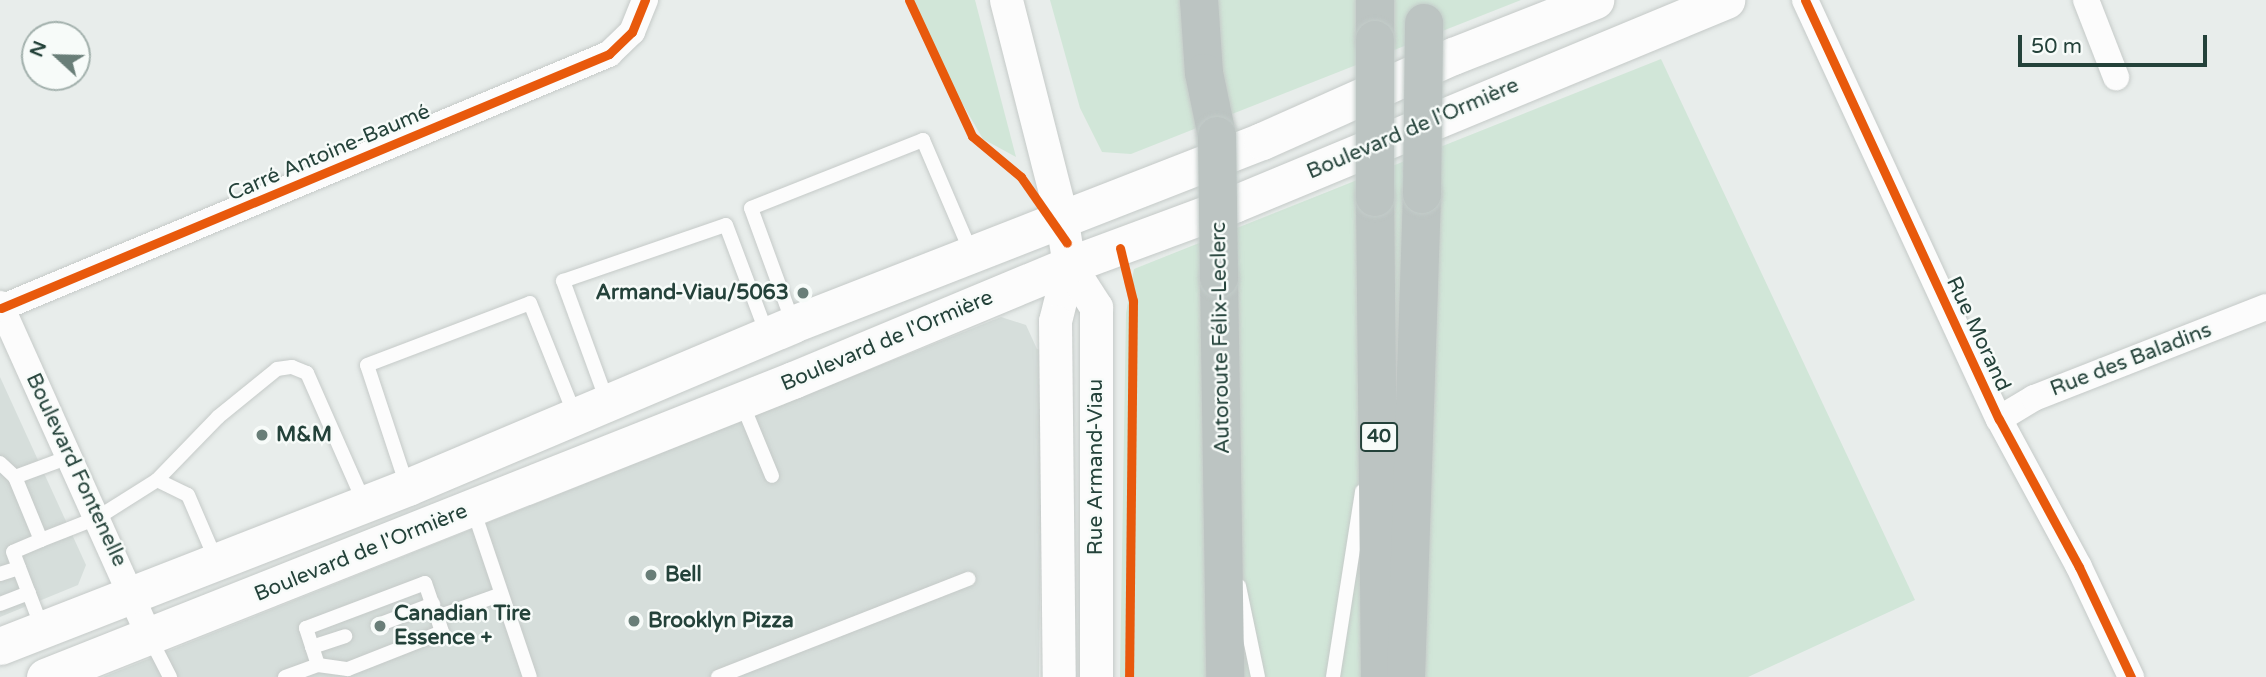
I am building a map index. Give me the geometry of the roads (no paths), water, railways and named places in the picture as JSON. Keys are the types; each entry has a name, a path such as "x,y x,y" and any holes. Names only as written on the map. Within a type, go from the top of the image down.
{"highway":[{"path":"1199,0 1204,73 1217,136"},
{"name":"Autoroute Félix-Leclerc","path":"1218,0 1217,136 1225,516 1225,677"},
{"name":"40","path":"1375,0 1380,677"},
{"path":"1408,677 1422,194 1424,11"}],"main road":[{"name":"Boulevard de l'Ormière","path":"0,646 408,487 971,252 1262,141 1453,56 1595,0"},
{"name":"Boulevard de l'Ormière","path":"46,677 473,509 1069,265 1234,204 1726,0"}],"street":[{"name":"Carré Antoine-Baumé","path":"1,306 609,54 632,32 645,0"},
{"name":"Rue Armand-Viau","path":"1006,0 1061,216 1069,265 1055,321 1059,677"},
{"name":"Rue Morand","path":"1805,0 1999,419 2079,566 2131,677"},
{"path":"2086,0 2116,77"},
{"name":"Rue Armand-Viau","path":"1069,265 1096,307 1096,677"},
{"name":"Boulevard Fontenelle","path":"1,306 134,596 150,637"},
{"name":"Rue des Baladins","path":"1999,419 2034,398 2266,307"}],"lane":[{"path":"780,330 751,208 923,140 971,252"},
{"path":"591,410 563,281 726,225 780,330"},
{"path":"408,487 367,365 530,303 591,410"},
{"path":"13,552 97,518 157,480 218,417 277,369 292,367 307,373 365,503"},
{"path":"1333,677 1379,382"},
{"path":"741,401 772,476"},
{"path":"15,477 69,457"},
{"path":"0,463 15,477 41,540"},
{"path":"157,480 188,495 216,560"},
{"path":"473,509 499,595 530,677"},
{"path":"1225,516 1258,677"},
{"path":"0,544 13,552 43,630"},
{"path":"0,574 19,568"},
{"path":"718,677 968,579"},
{"path":"285,677 318,665 348,668 442,632 425,583 306,628 318,665"},
{"path":"0,604 29,593"},
{"path":"378,625 499,595"},
{"path":"312,648 345,636"},
{"path":"150,637 170,677"}],"place":[{"name":"Armand-Viau/5063","path":"803,293"},
{"name":"M&M","path":"262,435"},
{"name":"Bell","path":"651,575"},
{"name":"Brooklyn Pizza","path":"634,621"},
{"name":"Canadian Tire Essence +","path":"380,626"}]}
